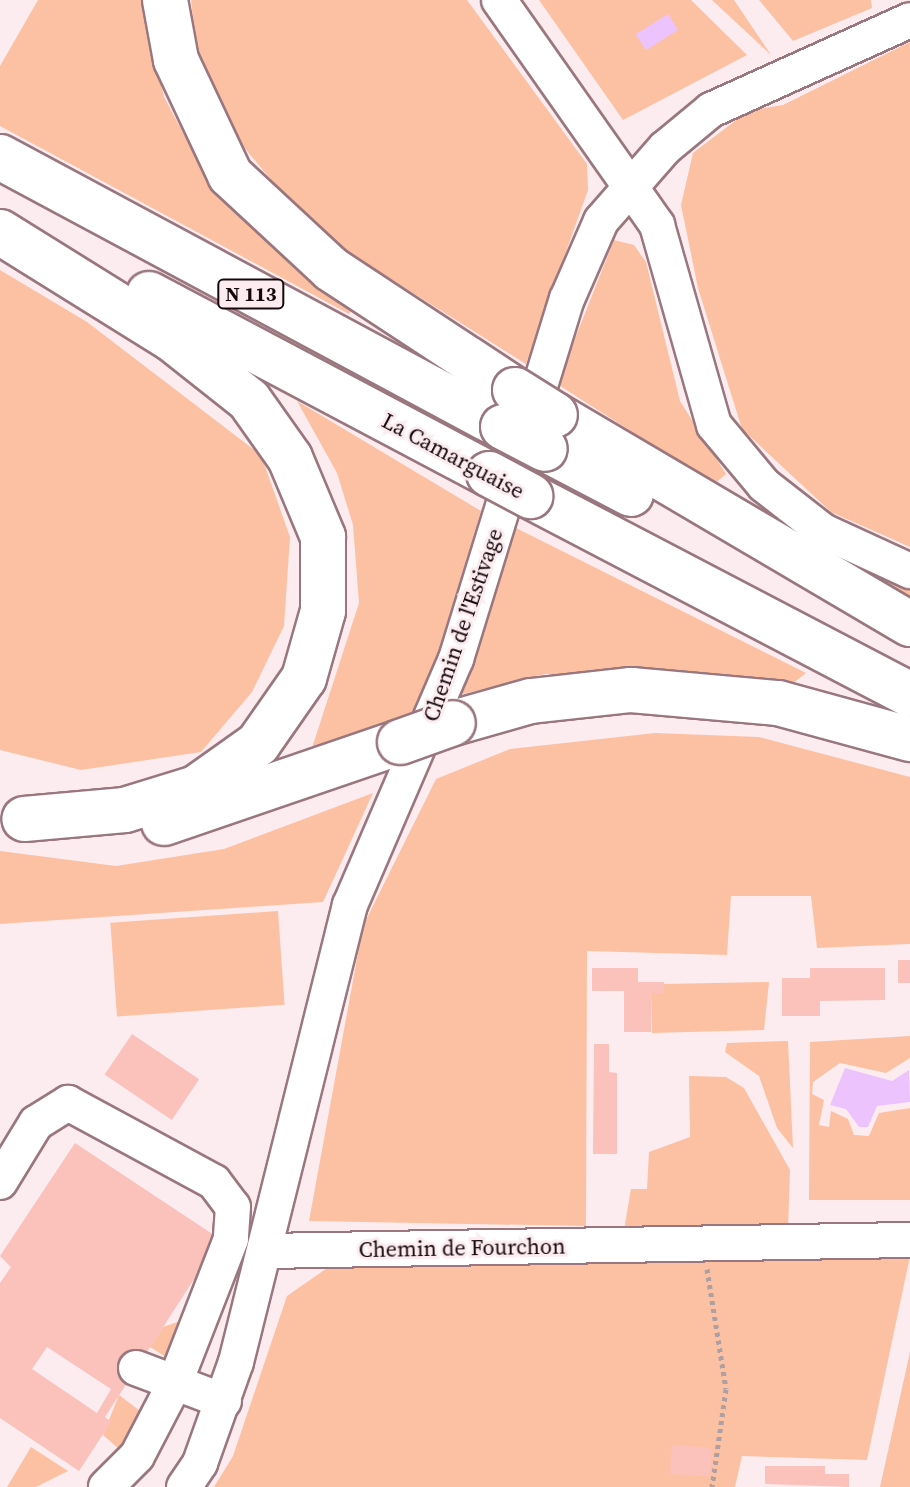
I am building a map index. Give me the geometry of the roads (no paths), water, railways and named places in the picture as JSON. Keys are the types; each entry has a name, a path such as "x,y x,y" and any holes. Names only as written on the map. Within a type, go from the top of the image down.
{"highway":[{"path":"165,0 176,60 230,175 331,269 509,408"},
{"name":"N 113","path":"0,157 509,408 910,639"},
{"name":"La Camarguaise","path":"0,211 530,496 910,695"},
{"path":"0,232 172,339 249,400 290,458 323,537 323,611 304,678 258,744 196,788 139,806 12,815"},
{"path":"550,432 910,624"},
{"path":"12,815 79,828 152,825 453,723 531,701 631,690 778,703 910,739"}],"street":[{"path":"499,0 631,183 657,225 714,425 764,485 823,531 910,571"},
{"name":"Chemin de l'Estivage","path":"265,1251 350,905 456,659 567,299 601,221 631,183 711,110 910,20"},
{"path":"0,1182 36,1123 51,1107 68,1103 214,1182 233,1207 231,1239 196,1299 175,1383 137,1456 106,1487"},
{"name":"Chemin de Fourchon","path":"265,1251 910,1240"},
{"path":"184,1487 224,1401 265,1251"},
{"path":"196,1299 247,1321"},
{"path":"136,1368 224,1401"}]}
